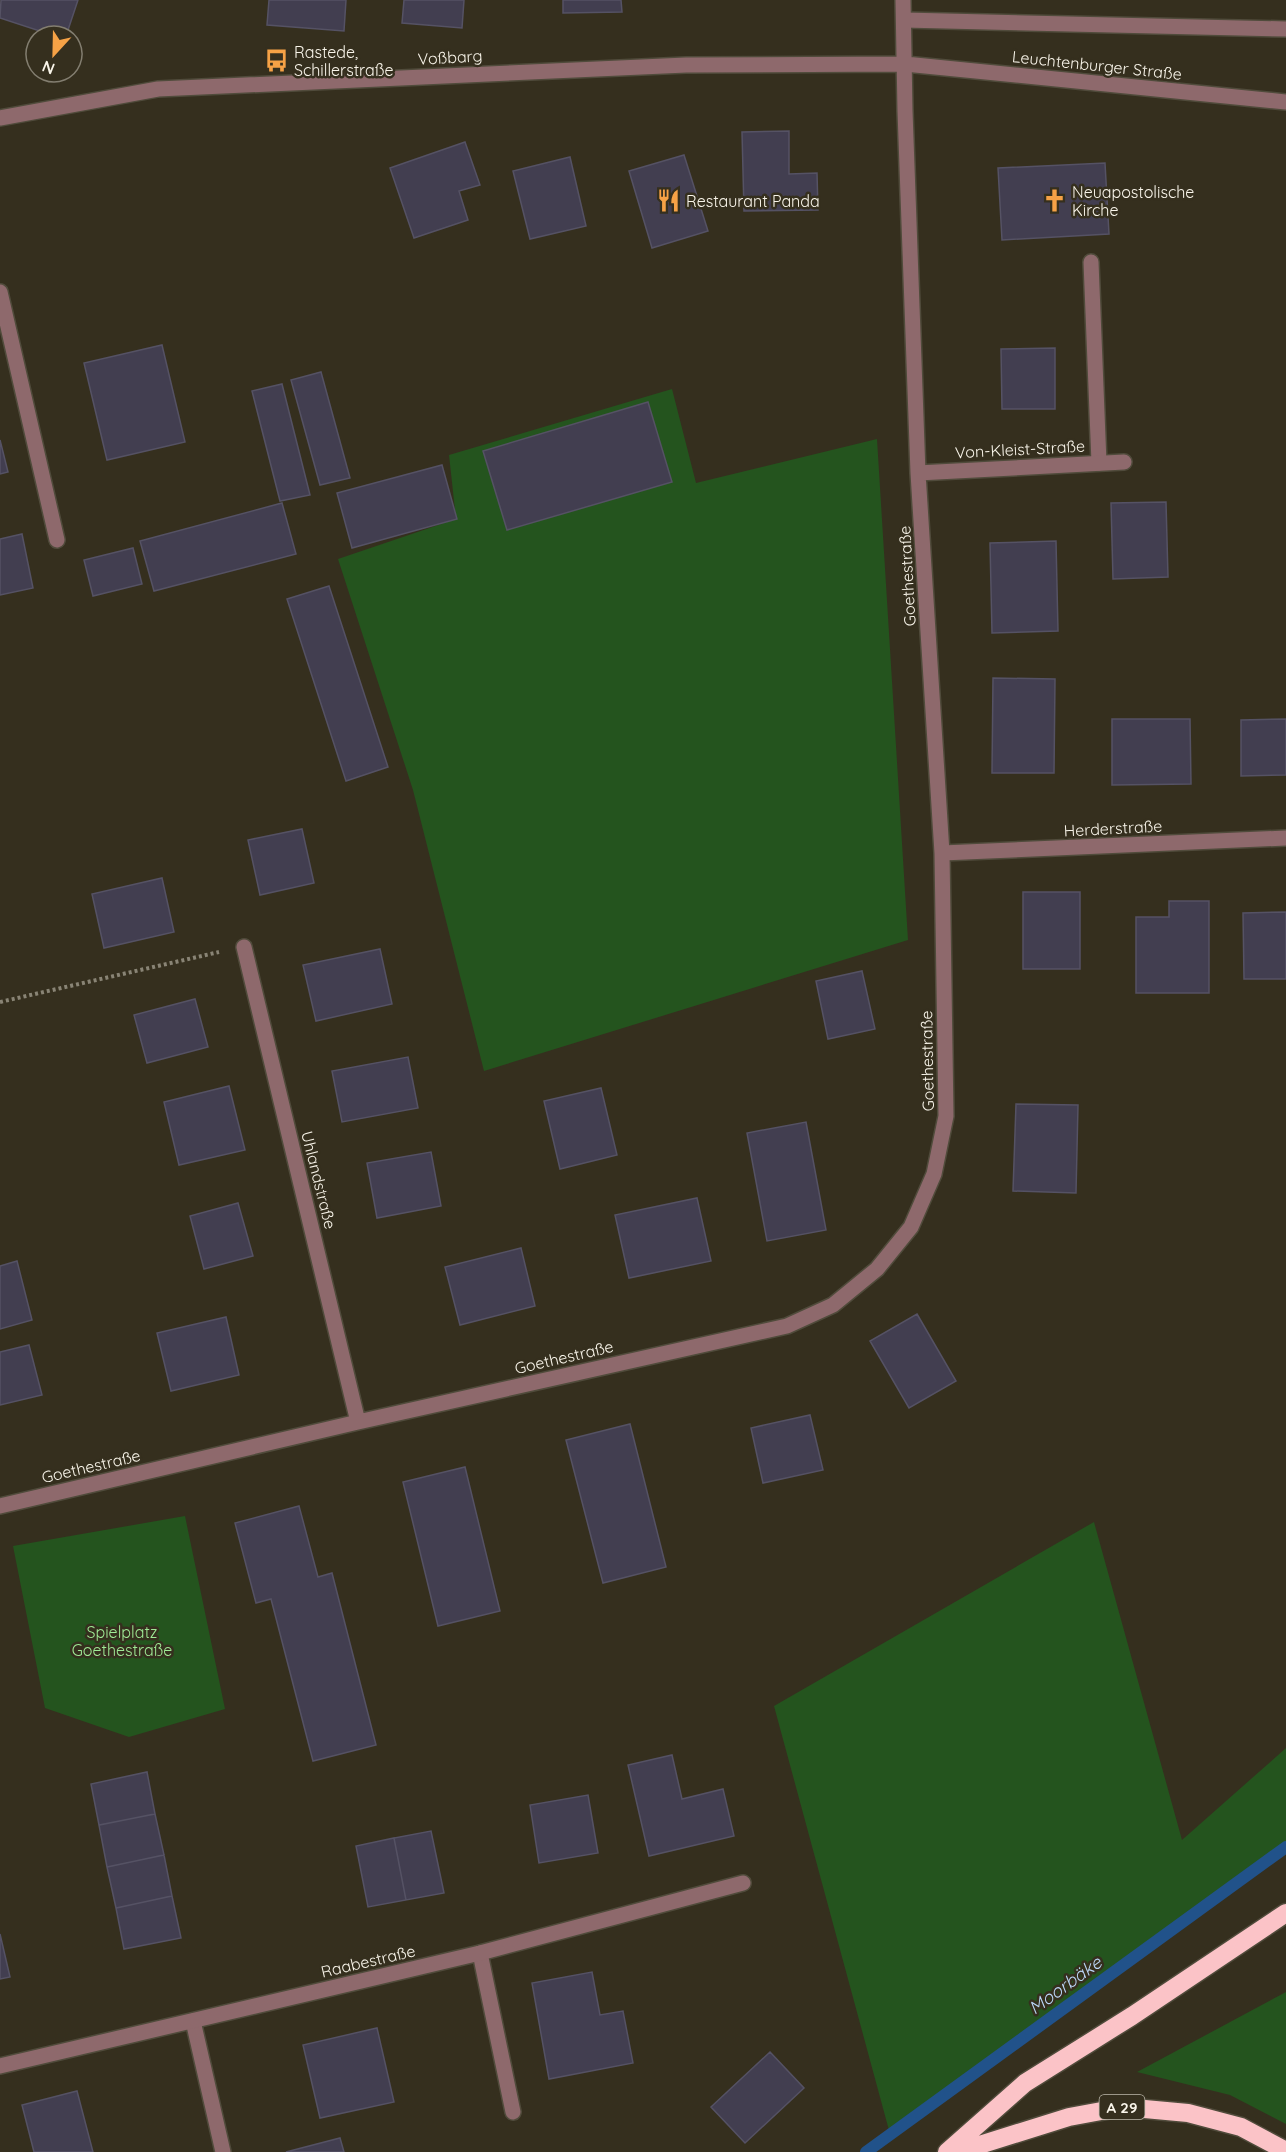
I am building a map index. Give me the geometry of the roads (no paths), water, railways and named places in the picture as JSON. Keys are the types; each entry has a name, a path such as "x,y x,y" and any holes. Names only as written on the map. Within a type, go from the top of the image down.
{"highway":[{"path":"947,2152 1025,2083 1132,2016 1286,1913"},
{"name":"A 29","path":"957,2152 1069,2116 1123,2107 1188,2113 1241,2127 1286,2151"}],"street":[{"name":"Goethestraße","path":"0,1506 358,1422 787,1326 833,1305 877,1269 911,1227 934,1174 946,1116 942,853 918,473 903,0"},
{"path":"904,20 1286,29"},
{"name":"Leuchtenburger Straße","path":"905,64 1286,102"},
{"name":"Voßbarg","path":"0,118 158,89 686,65 905,64"},
{"path":"1091,262 1099,463"},
{"path":"0,292 57,540"},
{"name":"Von-Kleist-Straße","path":"918,473 1124,462"},
{"name":"Herderstraße","path":"942,853 1286,838"},
{"name":"Uhlandstraße","path":"244,947 358,1422"},
{"name":"Raabestraße","path":"0,2066 480,1953 743,1883"},
{"path":"480,1953 513,2112"},
{"path":"193,2020 223,2152"}],"waterway":[{"name":"Moorbäke","path":"866,2152 1286,1847"}],"place":[{"name":"Rastede, Schillerstraße","path":"276,61"},
{"name":"Restaurant Panda","path":"668,201"},
{"name":"Neuapostolische Kirche","path":"1054,201"}],"park label":[{"name":"Spielplatz Goethestraße","path":"122,1641"}]}
